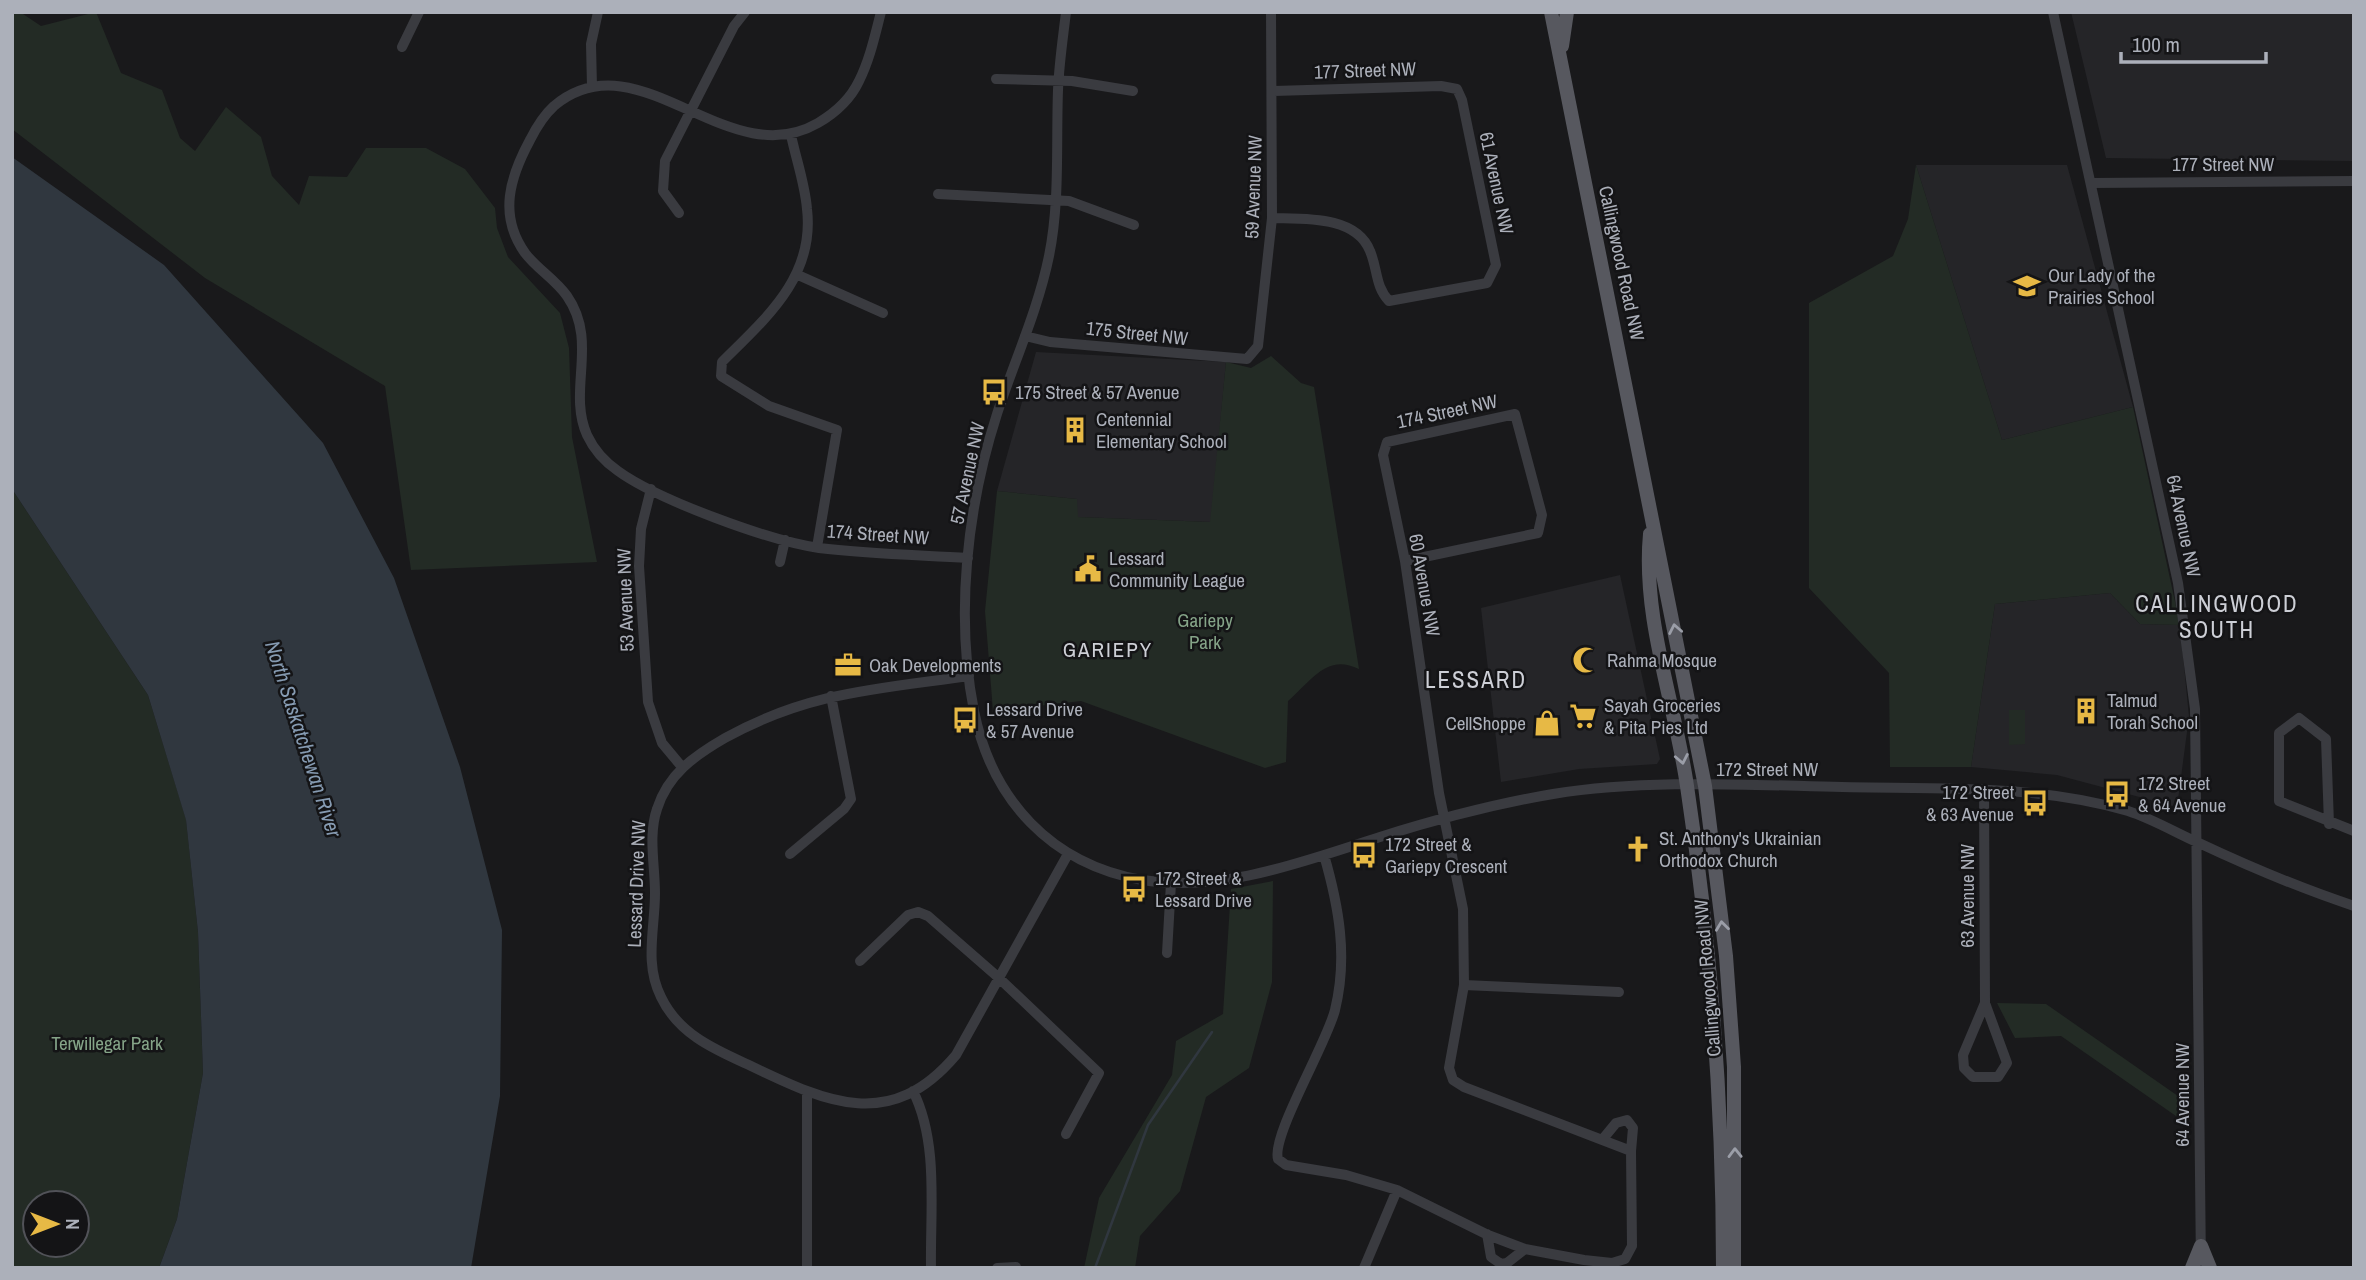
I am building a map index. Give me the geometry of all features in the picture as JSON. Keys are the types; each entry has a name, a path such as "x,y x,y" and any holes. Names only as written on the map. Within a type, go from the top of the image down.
{"main road":[{"name":"Callingwood Road NW","path":"1551,12 1705,786 1728,984 1734,1067 1737,1221 1734,1268"},
{"path":"1560,57 1567,12"},
{"name":"Callingwood Road NW","path":"1651,523 1646,573 1687,786 1710,973 1722,1149 1723,1268"},
{"path":"1737,1221 1744,1268"},
{"path":"2192,1268 2201,1246"},
{"path":"2201,1246 2210,1268"}],"street":[{"path":"402,47 419,12"},
{"path":"592,86 591,44 597,12"},
{"path":"679,213 665,196 662,171 689,111 734,26 745,12"},
{"path":"651,489 609,464 587,435 580,406 584,355 578,318 560,288 526,253 510,217 511,180 541,120 559,102 592,86 640,90 746,134 791,135 821,122 852,93 866,65 881,12"},
{"name":"57 Avenue NW","path":"988,760 976,719 969,676 968,558 987,449 1048,261 1055,200 1058,80 1066,12"},
{"name":"59 Avenue NW","path":"1247,359 1258,346 1272,218 1272,12"},
{"name":"64 Avenue NW","path":"2053,12 2178,583 2195,709 2201,1268"},
{"path":"996,79 1058,80 1133,91"},
{"name":"177 Street NW","path":"1274,91 1441,86 1457,89"},
{"name":"61 Avenue NW","path":"1272,218 1322,219 1355,233 1370,250 1379,290 1389,301 1487,283 1496,265 1462,100 1457,89"},
{"path":"791,135 807,209 807,247 798,275 779,305 722,362 722,376 769,406 838,430 817,547"},
{"name":"177 Street NW","path":"2092,183 2354,181"},
{"path":"938,194 1078,203 1134,225"},
{"path":"798,275 883,313"},
{"name":"175 Street NW","path":"1024,336 1063,343 1247,359"},
{"name":"174 Street NW","path":"1387,442 1515,414 1542,515 1538,533 1405,561"},
{"name":"60 Avenue NW","path":"1387,442 1383,455 1405,561 1445,818 1463,909 1464,985 1449,1068 1453,1080 1631,1151"},
{"name":"174 Street NW","path":"651,489 705,513 785,540 817,547 968,558"},
{"name":"53 Avenue NW","path":"651,489 641,529 639,566 648,702 657,732 682,767"},
{"path":"780,562 785,540"},
{"name":"Lessard Drive NW","path":"969,676 831,696 770,715 699,753 682,767 662,796 654,827 655,901 651,951 658,990 679,1024 704,1044 827,1100 861,1104 884,1101 913,1091 940,1073 956,1055 1068,854"},
{"path":"790,854 845,809 851,799 831,696"},
{"path":"2329,824 2326,739 2300,718 2279,733 2279,801 2329,824 2354,831"},
{"name":"172 Street NW","path":"988,760 998,783 1020,813 1068,854 1106,871 1171,883 1247,876 1445,818 1586,790 1687,786 1984,789 2069,796 2134,813 2293,886 2354,906"},
{"name":"63 Avenue NW","path":"1984,789 1985,1003 2007,1063 1998,1077 1973,1077 1964,1068 1964,1055 1985,1003"},
{"path":"1324,855 1340,920 1339,991 1326,1038 1280,1134 1276,1153 1286,1165 1338,1173 1397,1190 1487,1234 1525,1249 1612,1263 1626,1259 1632,1246 1633,1128 1628,1121 1616,1123 1602,1140"},
{"path":"1167,953 1171,883"},
{"path":"860,961 908,915 918,912 928,916 999,978 1099,1073 1066,1134"},
{"path":"1464,985 1619,992"},
{"path":"913,1091 928,1136 931,1268"},
{"path":"807,1093 807,1268"},
{"path":"1364,1268 1397,1190"},
{"path":"1487,1234 1491,1256 1501,1264 1507,1264 1525,1249"},
{"path":"997,1268 1016,1267"}],"shaded area":[{"path":"2071,12 2354,12 2354,161 2106,158"},
{"name":"Our Lady of the Prairies School","path":"1916,165 2067,165 2133,407 2002,440"},
{"path":"1036,352 1226,362 1211,522 1077,517 1077,499 997,491"},
{"path":"1620,575 1660,759 1657,764 1579,769 1501,782 1481,608"},
{"path":"2110,593 2140,624 2180,625 2189,717 2177,807 2057,775 1971,767 1995,604"}],"green space":[{"path":"12,12 20,12 41,26 96,12 121,73 162,90 180,138 195,151 226,107 261,137 272,176 299,205 309,176 347,177 366,148 426,148 465,169 495,208 497,228 508,257 560,313 569,348 572,437 597,562 411,570 385,386 205,278 12,129"},
{"path":"1916,165 2002,440 2133,407 2180,625 2140,624 2110,593 1995,604 1971,767 1890,767 1889,673 1809,588 1809,303 1893,256 1908,219"},
{"name":"Gariepy Park","path":"1271,356 1301,383 1314,387 1359,669 1338,664 1320,671 1288,701 1286,762 1265,768 1081,701 993,711 985,611 997,491 1077,499 1078,517 1210,522 1226,362 1251,368"},
{"name":"Terwillegar Park","path":"12,489 148,695 186,819 198,932 203,1073 177,1219 159,1268 12,1268"},
{"path":"2009,710 2025,710 2025,744 2009,745"},
{"path":"1273,881 1272,982 1249,1068 1206,1097 1180,1191 1140,1236 1135,1268 1084,1268 1099,1198 1172,1075 1176,1041 1223,1014 1231,889"},
{"path":"1997,1003 2046,1004 2188,1103 2186,1123 2061,1036 2015,1038"}],"water":[{"name":"North Saskatchewan River","path":"12,157 164,265 323,443 394,578 460,767 502,930 500,1096 471,1268 159,1268 177,1219 203,1073 198,932 186,820 148,695 12,489"}],"waterway":[{"path":"1095,1268 1148,1125 1212,1032"}],"place":[{"name":"Our Lady of the Prairies School","path":"2027,286"},
{"name":"175 Street & 57 Avenue","path":"994,392"},
{"name":"Centennial Elementary School","path":"1075,430"},
{"name":"Lessard Community League","path":"1088,569"},
{"name":"Rahma Mosque","path":"1586,660"},
{"name":"Oak Developments","path":"848,665"},
{"name":"Talmud Torah School","path":"2086,711"},
{"name":"Sayah Groceries & Pita Pies Ltd","path":"1583,716"},
{"name":"Lessard Drive & 57 Avenue","path":"965,720"},
{"name":"CellShoppe","path":"1547,723"},
{"name":"172 Street & 64 Avenue","path":"2117,794"},
{"name":"172 Street & 63 Avenue","path":"2035,803"},
{"name":"St. Anthony's Ukrainian Orthodox Church","path":"1638,849"},
{"name":"172 Street & Gariepy Crescent","path":"1364,855"},
{"name":"172 Street & Lessard Drive","path":"1134,889"}],"district":[{"name":"CALLINGWOOD SOUTH","path":"2217,617"},
{"name":"GARIEPY","path":"1108,650"},
{"name":"LESSARD","path":"1476,680"}]}
